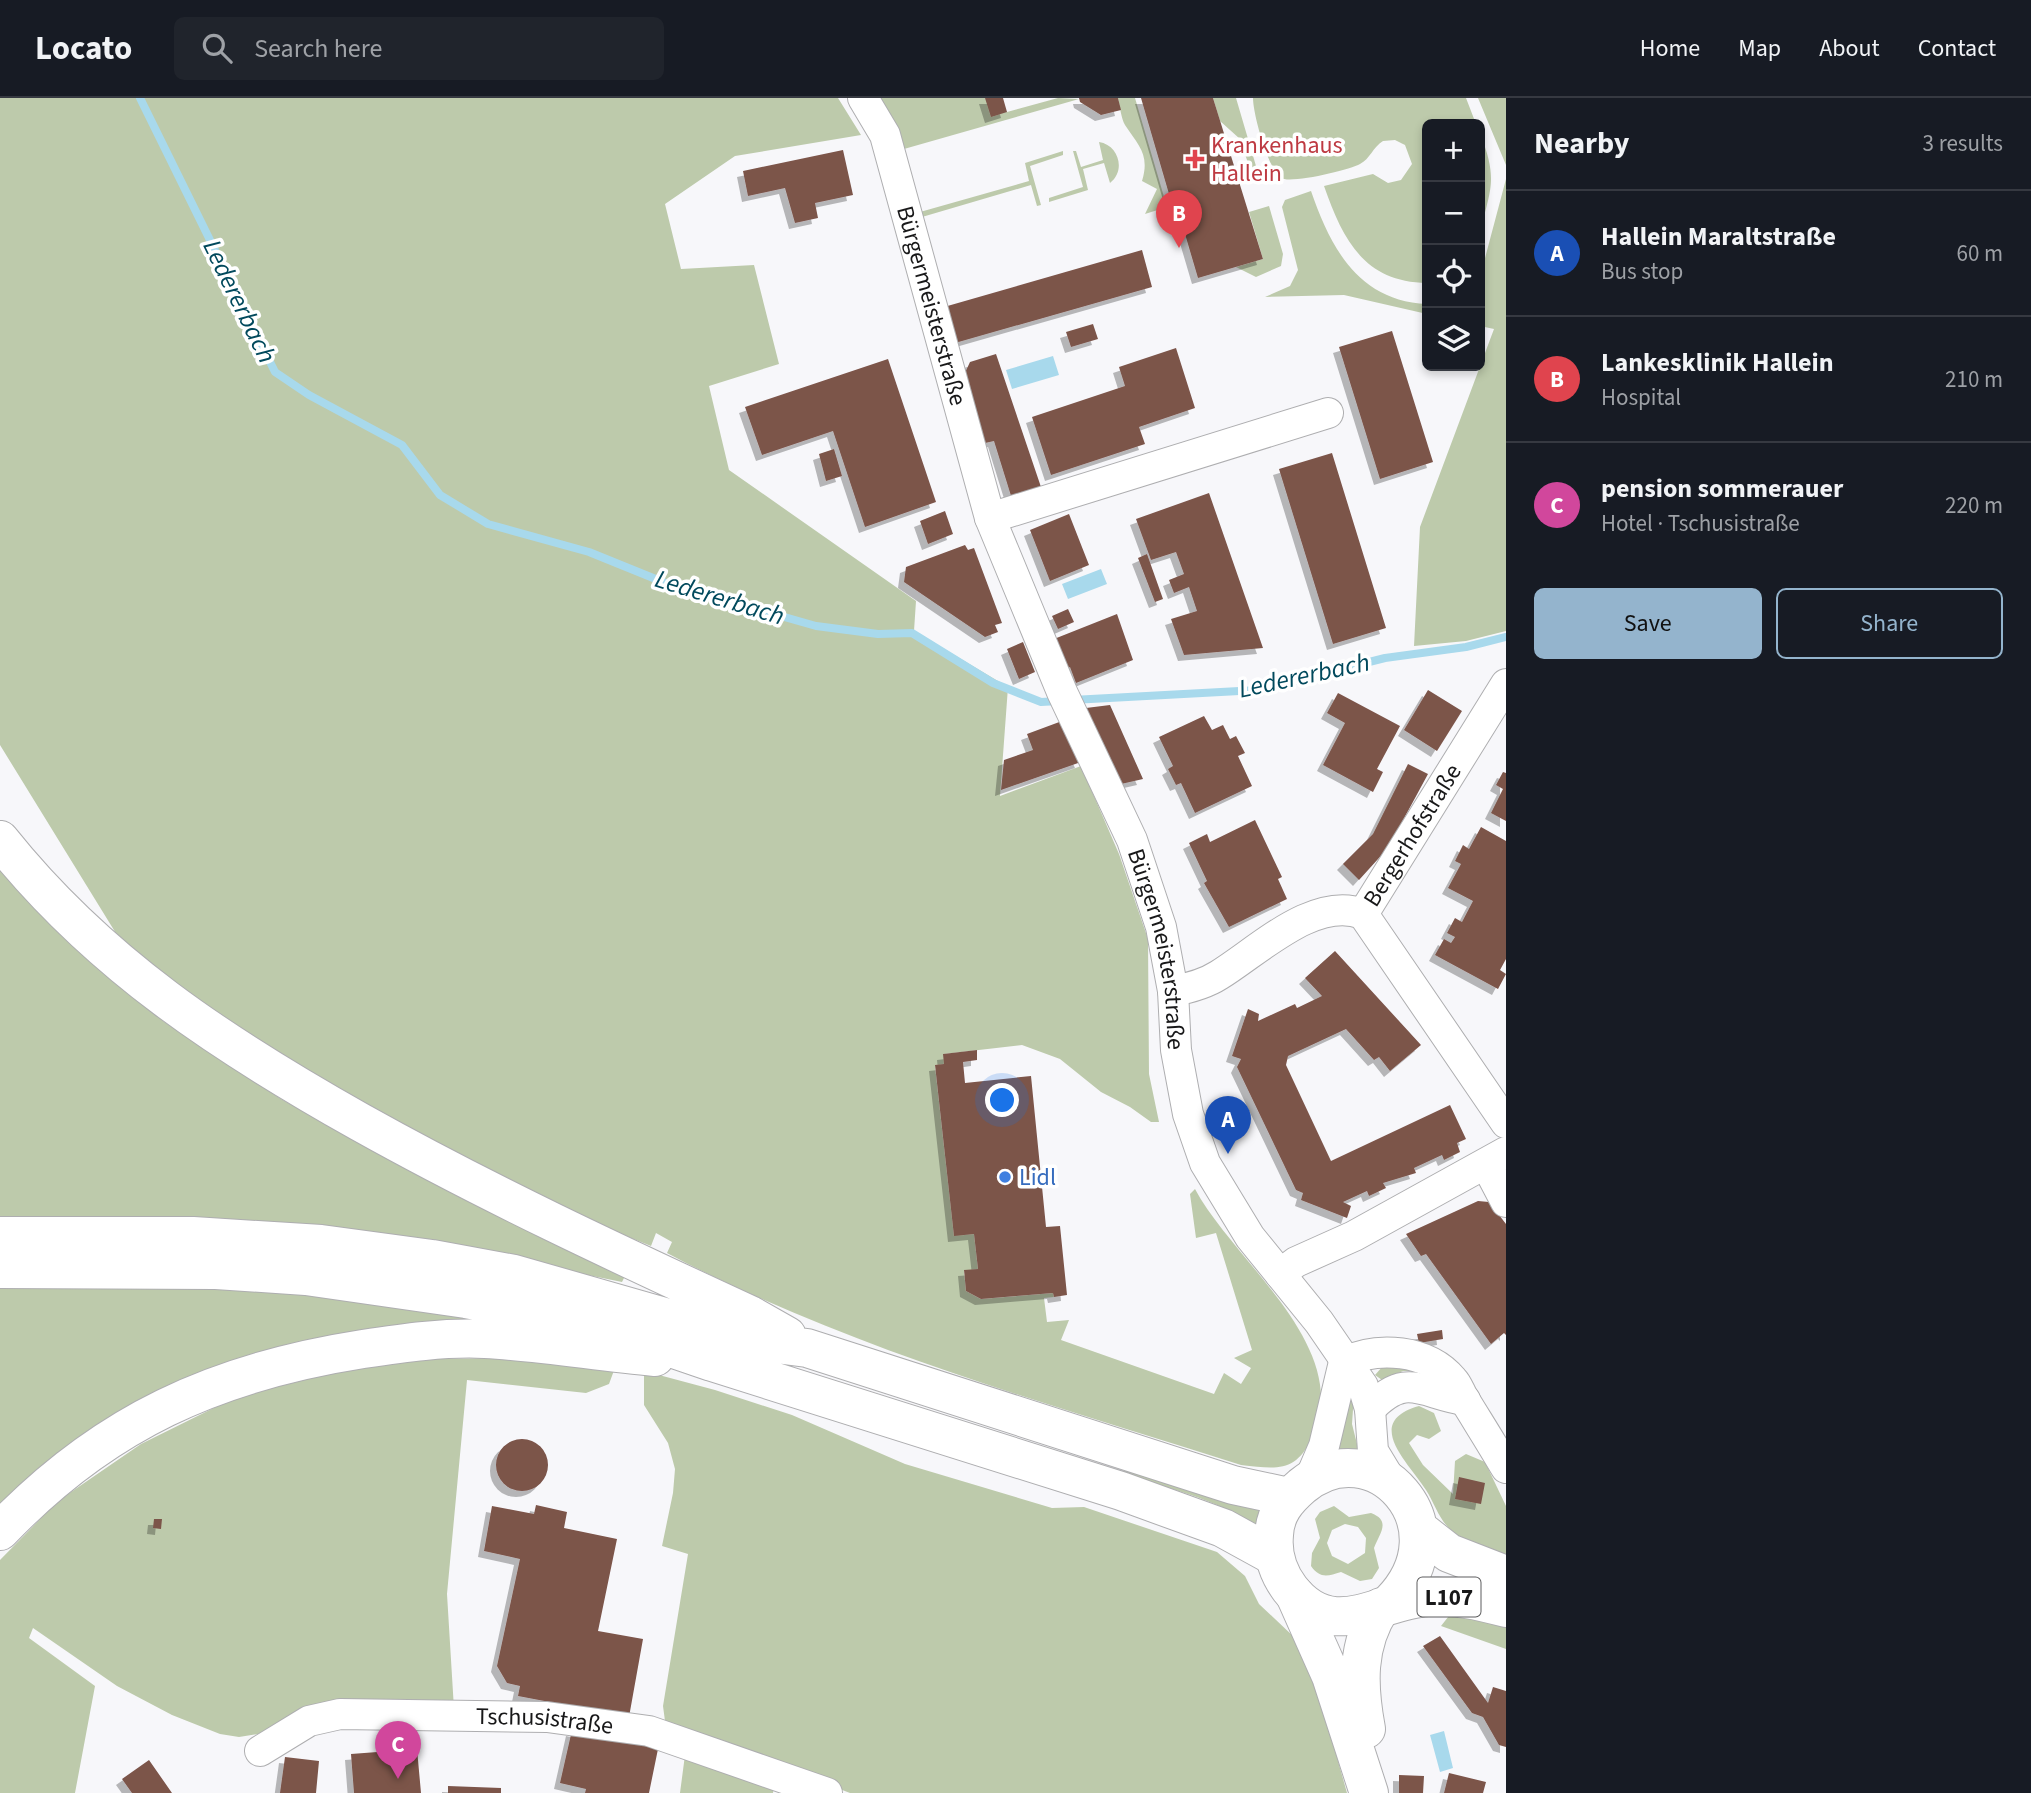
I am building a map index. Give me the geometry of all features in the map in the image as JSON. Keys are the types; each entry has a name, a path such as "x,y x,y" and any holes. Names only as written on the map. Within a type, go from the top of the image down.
{"main road":[{"path":"0,840 63,911 130,974 212,1033 296,1086 477,1185 750,1315 807,1348"},
{"path":"0,1237 193,1236 321,1244 514,1274 745,1340 807,1348 1233,1485 1299,1489 1341,1467 1368,1471 1393,1484"},
{"path":"0,1269 216,1270 306,1276 466,1299 604,1325 712,1362 1121,1490 1223,1528 1274,1556"},
{"path":"0,1531 50,1481 93,1449 154,1412 198,1391 256,1371 332,1354 406,1342 484,1339 712,1362"},
{"name":"L107","path":"1377,1793 1362,1710 1360,1664 1366,1635 1386,1605 1407,1586 1417,1566 1421,1531 1411,1506 1393,1484"},
{"name":"L107","path":"1299,1489 1276,1519 1274,1556 1283,1579 1309,1607 1330,1617 1354,1617 1386,1605 1448,1597 1473,1599 1506,1608"},
{"name":"L107","path":"1421,1531 1449,1553 1506,1575"},
{"name":"L107","path":"1295,1595 1331,1676 1369,1793"}],"street":[{"name":"Bürgermeisterstraße","path":"863,98 885,135 990,518 1068,702 1132,840 1161,927 1173,991 1176,1050 1188,1114 1205,1163 1250,1237 1319,1322 1363,1386 1370,1409 1373,1451 1393,1484"},
{"path":"990,518 1328,413"},
{"name":"Bergerhofstraße","path":"1173,991 1197,986 1219,975 1270,938 1325,911 1346,907 1363,914 1506,684"},
{"path":"1363,914 1506,1123"},
{"path":"1280,1274 1296,1262 1354,1236 1496,1158 1506,1202"},
{"path":"1299,1489 1324,1446 1344,1362 1364,1352 1411,1354 1434,1365 1453,1379 1506,1468"},
{"path":"1370,1409 1396,1388 1410,1385 1427,1388 1442,1397 1465,1400"},
{"name":"Tschusistraße","path":"260,1751 309,1721 340,1714 547,1717 649,1731 827,1793"}],"green space":[{"path":"0,98 838,98 861,135 735,156 665,204 681,269 754,265 779,364 709,386 729,470 916,601 914,631 1008,687 1000,796 1081,766 1119,854 1148,939 1149,1074 1159,1122 1151,1122 1101,1092 1060,1059 1022,1045 944,1054 944,1064 935,1066 954,1235 974,1234 978,1269 964,1271 966,1291 981,1299 1053,1293 1054,1297 1044,1298 1047,1322 1069,1320 1061,1340 1214,1394 1224,1373 1241,1384 1251,1368 1234,1358 1252,1350 1216,1233 1196,1238 1190,1194 1195,1189 1213,1217 1284,1307 1304,1339 1317,1371 1321,1404 1312,1438 1299,1458 1284,1466 1241,1465 949,1372 806,1318 667,1253 672,1242 656,1233 651,1246 586,1220 408,1128 256,1041 190,996 117,935 0,745"},
{"path":"880,98 985,98 1007,112 1058,98 1079,99 904,149 895,123"},
{"path":"1118,98 1135,98 1167,207 1145,214 1157,189 1142,181 1144,157 1124,122"},
{"path":"1213,98 1236,98 1261,183 1253,178 1240,139 1220,121"},
{"path":"1253,98 1466,98 1474,119 1422,119 1422,283 1387,275 1359,254 1339,224 1324,186 1373,174 1388,183 1401,180 1412,164 1405,145 1395,140 1383,141 1363,162 1354,167 1307,178 1281,178 1266,153"},
{"path":"1478,98 1506,98 1506,165"},
{"path":"1099,142 1111,148 1118,159 1115,178 1110,183 1104,163 1083,169 1088,190 1049,202 1049,198 1083,187 1073,151 1076,151 1081,167 1103,160"},
{"path":"1485,146 1491,173 1485,213"},
{"path":"1063,151 1063,155 1030,166 1041,205 1037,206 1031,185 922,217 920,212 1029,181 1025,163"},
{"path":"1506,179 1506,631 1466,641 1414,646 1420,527 1478,371 1485,371 1485,353 1494,329 1485,327 1485,258"},
{"path":"1311,191 1328,233 1351,268 1383,293 1403,301 1422,303 1422,313 1344,295 1265,297 1290,286 1298,270 1282,207 1285,200"},
{"path":"1269,206 1283,254 1281,266 1256,277 1236,267 1263,259 1249,212"},
{"path":"0,861 66,938 163,1021 281,1099 437,1185 619,1273 624,1278 622,1282 470,1251 0,1220"},
{"path":"0,1285 247,1286 522,1321 324,1340 0,1511"},
{"path":"513,1358 616,1365 609,1384 586,1393 467,1380 447,1594 454,1709 305,1713 258,1734 239,1737 220,1734 172,1715 117,1686 33,1628 29,1638 95,1686 75,1793 0,1793 0,1560 58,1501 141,1444 242,1394 348,1368 422,1359"},
{"path":"1397,1364 1418,1371 1403,1371 1382,1380 1375,1375 1383,1366"},
{"path":"644,1371 792,1415 905,1464 1052,1508 1084,1507 1217,1552 1245,1576 1259,1604 1294,1637 1317,1686 1347,1793 850,1793 665,1721 663,1706 688,1554 662,1546 675,1469 668,1443 644,1405"},
{"path":"1351,1394 1354,1395 1352,1424 1359,1452 1337,1450"},
{"path":"1419,1406 1434,1413 1441,1431 1429,1439 1417,1435 1409,1443 1423,1465 1453,1494 1455,1461 1466,1454 1485,1462 1506,1506 1506,1557 1471,1544 1452,1531 1401,1456 1392,1432 1394,1422 1402,1413"},
{"path":"1125,1468 1261,1506 1256,1525 1208,1501 1123,1474"},
{"path":"1334,1506 1349,1517 1371,1513 1381,1520 1382,1528 1374,1548 1379,1568 1372,1579 1360,1581 1341,1572 1321,1575 1314,1570 1311,1566 1312,1553 1320,1538 1315,1519 1320,1512","holes":["1345,1524 1358,1527 1366,1538 1365,1553 1348,1564 1332,1556 1327,1543 1332,1530"]},
{"path":"1456,1607 1506,1617 1506,1649 1441,1626"},
{"path":"685,1755 774,1786 773,1793 680,1793"}],"water":[{"path":"1053,356 1059,375 1012,389 1006,370"},
{"path":"1101,569 1107,584 1068,599 1062,584"},
{"path":"1444,1731 1453,1768 1440,1772 1430,1735"}],"building":[{"path":"985,98 1003,98 1007,112 991,117"},
{"path":"1079,98 1118,98 1121,110 1101,115 1080,102"},
{"name":"Krankenhaus Hallein","path":"1141,98 1213,98 1263,259 1198,278 1180,217 1176,218"},
{"path":"843,150 853,195 815,203 818,218 795,223 785,188 748,196 743,171"},
{"path":"1142,250 1152,287 955,343 944,307"},
{"path":"1093,324 1098,339 1071,347 1066,332"},
{"path":"1392,331 1433,462 1380,479 1339,347"},
{"path":"1176,348 1195,408 1139,427 1145,444 1051,475 1032,417 1125,386 1119,367"},
{"path":"996,354 1042,490 1012,499 994,441 985,443 964,375 970,362"},
{"path":"888,359 936,502 865,527 833,431 762,455 745,407"},
{"path":"834,449 842,476 826,481 819,454"},
{"path":"1332,453 1386,628 1333,644 1279,469"},
{"path":"1209,493 1263,648 1184,655 1171,619 1197,611 1189,587 1174,593 1169,580 1184,574 1176,552 1151,560 1136,519"},
{"path":"945,511 953,534 928,544 920,521"},
{"path":"1069,514 1089,565 1050,581 1030,530"},
{"path":"965,545 968,550 974,548 1002,623 995,625 998,632 985,637 904,582 906,567"},
{"path":"1147,554 1163,599 1155,602 1138,558"},
{"path":"1068,609 1074,622 1058,629 1052,616"},
{"path":"1117,614 1133,660 1076,683 1070,667 1066,669 1054,639"},
{"path":"1023,642 1035,672 1019,679 1007,649"},
{"path":"1428,690 1462,711 1437,751 1404,730"},
{"path":"1338,693 1400,726 1377,769 1383,772 1373,792 1323,765 1345,723 1327,713"},
{"path":"1110,705 1143,779 1121,784 1086,708"},
{"path":"1204,716 1212,730 1223,725 1230,739 1236,736 1245,753 1238,756 1252,786 1195,813 1181,783 1176,785 1168,769 1173,766 1159,737"},
{"path":"1062,721 1081,762 1001,790 1004,760 1033,750 1027,734"},
{"path":"1408,764 1428,774 1388,848 1359,880 1343,864 1373,834"},
{"path":"1503,772 1506,773 1506,821 1491,813 1503,789 1496,785"},
{"path":"1255,820 1282,877 1278,879 1287,899 1229,927 1204,883 1207,881 1189,843 1207,834 1210,842"},
{"path":"1481,827 1506,841 1506,959 1500,970 1506,974 1498,989 1435,955 1444,939 1451,943 1455,937 1447,933 1455,918 1462,922 1473,901 1448,888 1461,864 1455,861 1463,845 1469,849"},
{"path":"1335,951 1421,1045 1390,1071 1379,1057 1374,1060 1346,1029 1288,1056 1286,1065 1331,1161 1450,1105 1466,1139 1457,1143 1460,1152 1444,1160 1442,1155 1414,1168 1416,1173 1383,1183 1386,1188 1369,1196 1367,1191 1343,1202 1351,1206 1347,1218 1301,1200 1303,1193 1296,1190 1237,1067 1241,1059 1232,1056 1248,1009 1259,1014 1258,1021 1295,1004 1297,1008 1322,996 1305,978"},
{"name":"Lidl","path":"977,1050 977,1060 963,1062 965,1083 1031,1076 1046,1227 1060,1226 1067,1295 1054,1297 1053,1293 981,1299 966,1291 964,1270 978,1269 974,1234 954,1236 935,1065 944,1064 943,1054"},
{"path":"1478,1201 1489,1202 1506,1224 1506,1335 1504,1333 1491,1344 1426,1254 1421,1256 1406,1234"},
{"path":"1442,1330 1443,1339 1419,1343 1417,1334"},
{"path":"522,1439 532,1441 540,1447 546,1455 546,1475 540,1483 532,1489 522,1491 512,1489 504,1483 498,1475 496,1465 498,1455 504,1447 512,1441"},
{"path":"1459,1477 1485,1483 1481,1504 1455,1499"},
{"path":"536,1505 567,1512 564,1528 617,1539 598,1631 643,1639 629,1717 518,1696 520,1686 507,1683 497,1666 520,1559 484,1551 492,1506 534,1514"},
{"path":"154,1519 162,1519 161,1529 153,1528"},
{"path":"1440,1636 1488,1703 1493,1687 1506,1691 1506,1747 1499,1745 1483,1717 1472,1713 1423,1646"},
{"path":"572,1730 658,1749 649,1793 585,1793 586,1789 560,1783"},
{"path":"417,1749 421,1793 354,1793 351,1754"},
{"path":"285,1757 319,1761 316,1793 280,1793"},
{"path":"149,1760 172,1793 132,1793 122,1779"},
{"path":"1449,1773 1486,1782 1483,1793 1444,1793"},
{"path":"1399,1775 1424,1776 1423,1793 1399,1793"},
{"path":"448,1786 501,1788 501,1793 448,1793"}],"waterway":[{"name":"Ledererbach","path":"140,98 275,372 309,395 402,445 440,495 488,524 589,552 668,584 816,626 878,634 912,633 993,683 1041,702 1059,701"},
{"name":"Ledererbach","path":"1072,700 1258,690 1385,658 1466,647 1506,637"}],"place":[{"name":"Krankenhaus Hallein","path":"1195,159"},
{"name":"Lankesklinik Hallein","path":"1179,248"},
{"name":"Hallein Maraltstraße","path":"1228,1154"},
{"name":"Lidl","path":"1005,1177"},
{"name":"pension sommerauer","path":"398,1779"}]}
